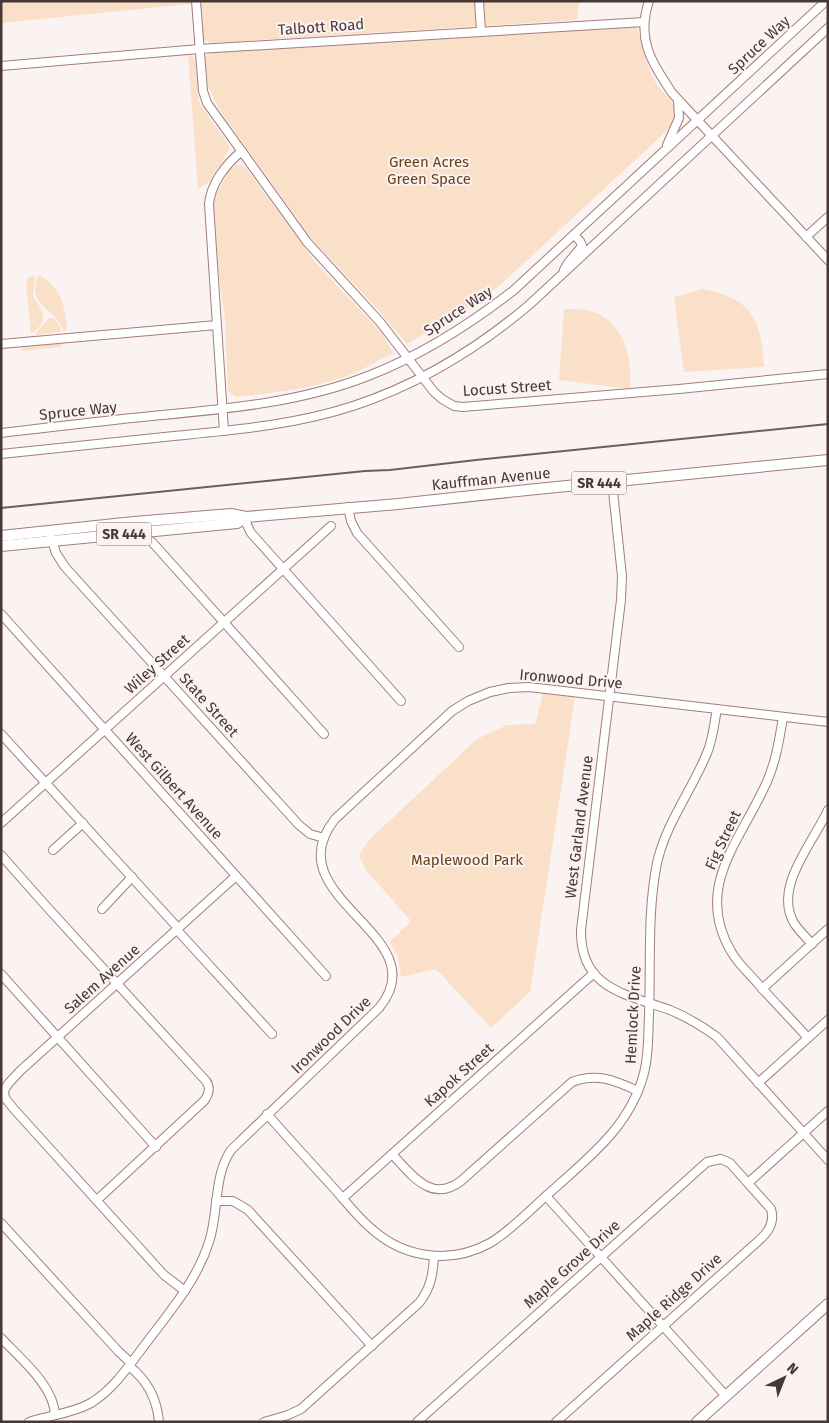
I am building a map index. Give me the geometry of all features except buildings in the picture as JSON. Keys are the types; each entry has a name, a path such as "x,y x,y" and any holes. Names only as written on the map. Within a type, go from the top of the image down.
{"main road":[{"name":"Kauffman Avenue","path":"1,546 134,522 231,514 246,517 398,504 828,460"},
{"name":"Kauffman Avenue","path":"1,536 51,536"},
{"path":"697,1422 828,1304"}],"street":[{"name":"Locust Street","path":"196,1 203,91 207,102 307,242 380,322 422,377 442,399 454,406 463,407 679,389 828,374"},
{"path":"479,1 481,31"},
{"path":"649,1 644,22 646,46 650,57 678,100 828,260"},
{"name":"Spruce Way","path":"1,432 222,409 283,400 324,390 366,376 408,358 445,339 486,312 514,290 826,1"},
{"name":"Talbott Road","path":"1,66 199,49 644,22"},
{"path":"1,454 224,431 289,422 338,410 372,399 422,377 466,352 498,330 529,305 828,28"},
{"path":"665,150 679,118 678,100"},
{"path":"224,431 209,204 210,195 216,181 232,160 242,151"},
{"path":"806,237 828,217"},
{"path":"563,274 568,263 582,246 574,235"},
{"path":"1,344 217,325"},
{"name":"West Garland Avenue","path":"612,482 622,586 581,930 583,952 594,973 614,991 677,1013 707,1030 725,1046 828,1160"},
{"path":"348,507 351,521 357,533 459,647"},
{"path":"246,517 251,533 402,701"},
{"name":"Wiley Street","path":"1,822 332,526"},
{"name":"State Street","path":"51,536 56,553 65,567 299,825 310,834 324,838"},
{"path":"152,542 324,734"},
{"name":"West Gilbert Avenue","path":"1,614 326,976"},
{"name":"Ironwood Drive","path":"29,1422 73,1412 91,1403 110,1389 185,1291 199,1268 209,1241 221,1170 227,1156 235,1145 380,1008 387,998 391,986 392,967 386,950 334,891 327,879 322,858 324,838 336,820 444,717 468,701 490,692 529,687 828,722"},
{"name":"Hemlock Drive","path":"267,1114 369,1227 391,1244 414,1253 434,1256 453,1256 466,1253 488,1244 502,1235 604,1144 625,1116 638,1091 647,1056 651,904 658,862 676,812 708,751 717,709"},
{"name":"Fig Street","path":"783,717 778,747 770,776 726,860 717,895 719,920 728,947 739,963 808,1038"},
{"path":"1,734 272,1034"},
{"path":"812,944 798,929 790,915 787,904 788,890 792,876 828,810"},
{"path":"53,850 83,823"},
{"path":"1,855 206,1081 209,1092 204,1101 97,1200 164,1274 185,1291"},
{"name":"Salem Avenue","path":"97,1200 13,1108 6,1098 4,1091 6,1086 236,876"},
{"path":"102,909 132,877"},
{"path":"762,989 828,930"},
{"name":"Kapok Street","path":"343,1198 594,973"},
{"path":"1,974 156,1147"},
{"path":"758,1083 828,1020"},
{"path":"392,1154 423,1185 433,1189 448,1188 461,1181 572,1082 590,1077 604,1078 638,1091"},
{"path":"748,1183 828,1110"},
{"name":"Maple Grove Drive","path":"417,1422 707,1162 716,1159 725,1160 748,1183"},
{"name":"Maple Ridge Drive","path":"556,1422 770,1229 771,1209 748,1183"},
{"path":"546,1196 726,1396"},
{"path":"216,1201 233,1201 248,1210 372,1346"},
{"path":"1,1223 148,1385 156,1404 159,1422"},
{"path":"264,1422 301,1409 424,1298 432,1279 434,1256"},
{"path":"1,1338 47,1388 53,1401 55,1415"}],"green space":[{"path":"1,1 579,1 577,20 212,43 205,41 202,37 200,3 1,23"},
{"name":"Green Acres Green Space","path":"637,27 647,62 658,87 669,98 676,111 671,125 499,286 459,314 407,344 381,313 311,238 225,118 209,88 204,71 205,56 213,52"},
{"path":"188,55 195,57 201,106 230,148 210,181 198,189"},
{"path":"235,165 246,168 315,262 381,332 393,353 355,373 326,383 281,392 236,397 228,391 225,319 219,275 213,199 229,171"},
{"path":"33,275 35,277 33,297 40,307 43,316 37,330 31,334 26,284 28,278"},
{"path":"39,275 53,286 61,298 67,330 63,331 60,324 39,301 36,294 36,285"},
{"path":"702,289 732,298 751,313 760,336 764,367 684,372 674,297"},
{"path":"564,309 594,312 602,316 617,331 629,358 630,389 559,380"},
{"path":"49,318 54,318 60,326 61,332 36,335 36,333"},
{"path":"60,342 62,347 22,351 23,346"},
{"name":"Maplewood Park","path":"543,693 575,698 530,992 491,1028 436,969 401,977 398,957 390,942 411,921 365,869 359,855 369,840 477,739 507,725 535,724"}],"railway":[{"path":"1,508 390,470 828,424"}]}
